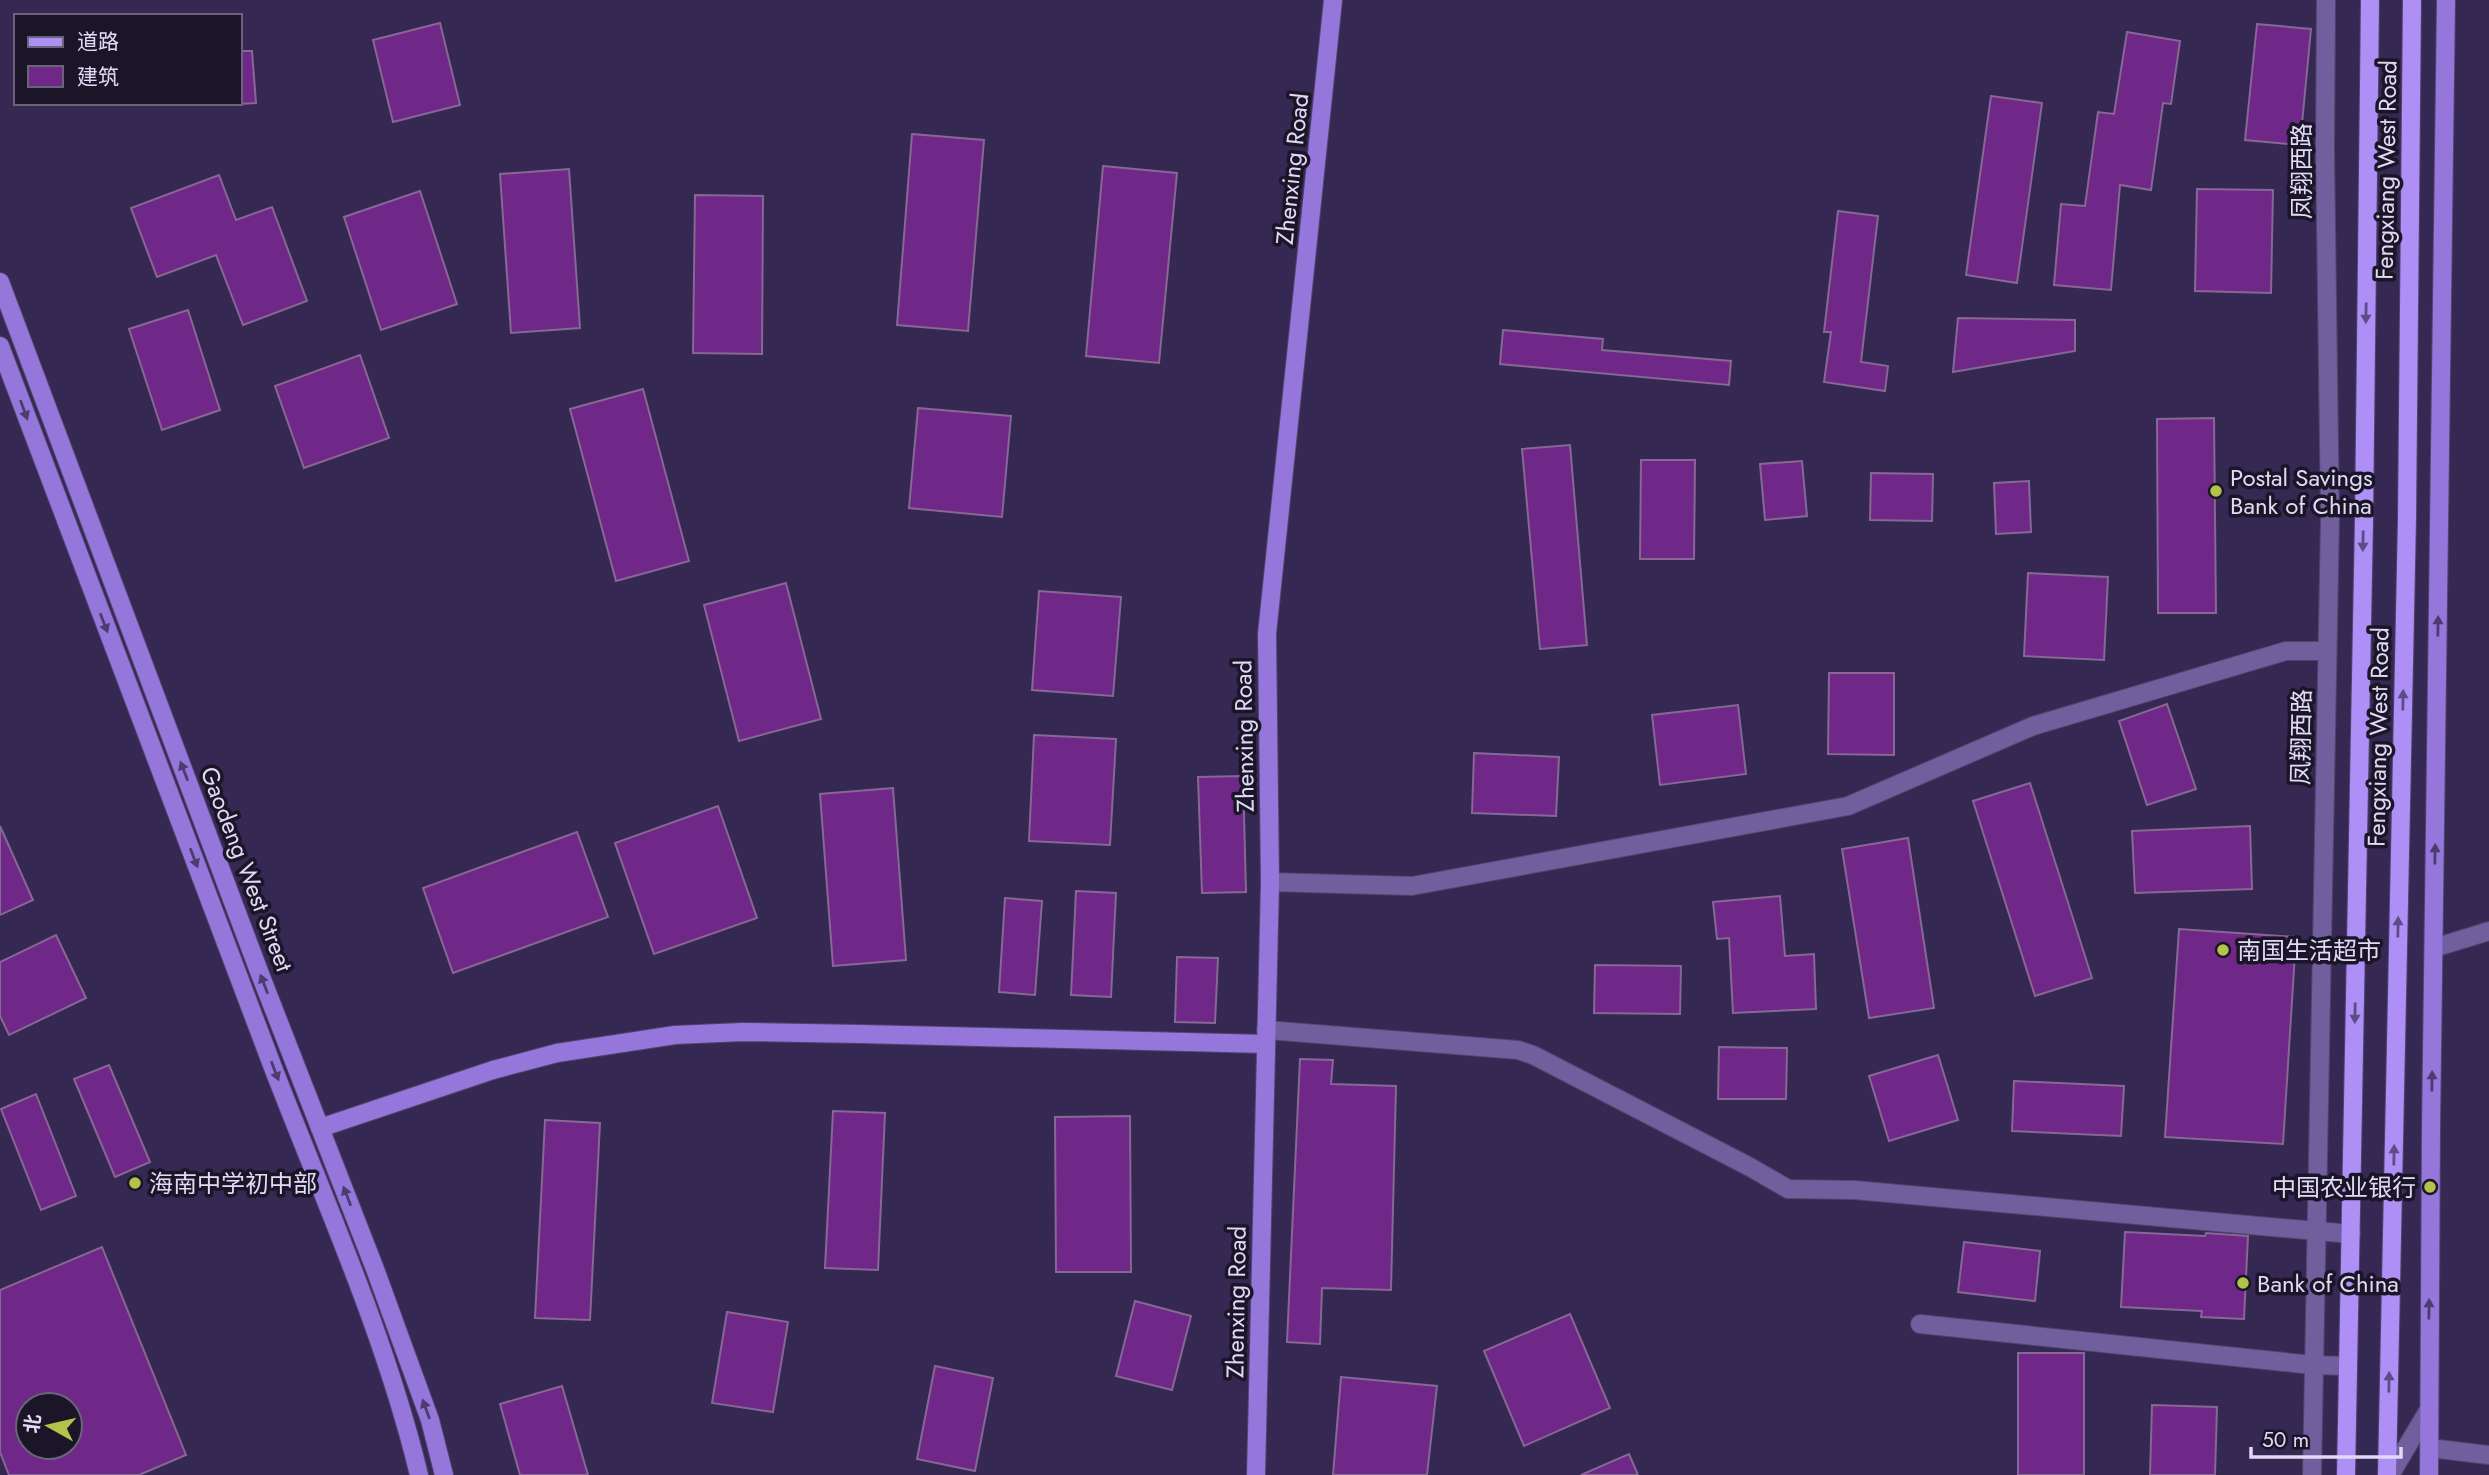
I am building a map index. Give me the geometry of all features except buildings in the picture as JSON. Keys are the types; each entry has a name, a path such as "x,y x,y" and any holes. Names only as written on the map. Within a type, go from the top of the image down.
{"main road":[{"name":"Fengxiang West Road","path":"2346,1475 2364,533 2370,0"},
{"name":"Fengxiang West Road","path":"2389,1475 2407,518 2412,0"}],"street":[{"name":"Zhenxing Road","path":"1256,1475 1270,882 1267,634 1333,0"},
{"name":"凤翔西路","path":"2312,1475 2330,519 2325,150 2326,0"},
{"path":"2429,1475 2446,0"},
{"name":"Gaodeng West Street","path":"0,282 260,974 375,1269 430,1420 444,1475"},
{"name":"Gaodeng West Street","path":"0,346 355,1276 404,1417 419,1475"},
{"path":"1270,882 1412,886 1848,806 2033,726 2286,651 2327,650"},
{"path":"2434,948 2489,931"},
{"path":"320,1128 493,1070 557,1053 675,1035 742,1032 1266,1037 1518,1050 1545,1061 1788,1189 1854,1190 2351,1234"},
{"path":"1920,1324 2313,1365 2348,1366"},
{"path":"2389,1475 2428,1411"},
{"path":"2430,1448 2489,1455"}],"place":[{"name":"Postal Savings Bank of China","path":"2216,491"},
{"name":"南国生活超市","path":"2223,950"},
{"name":"海南中学初中部","path":"135,1183"},
{"name":"中国农业银行","path":"2430,1187"},
{"name":"Bank of China","path":"2243,1283"}]}
